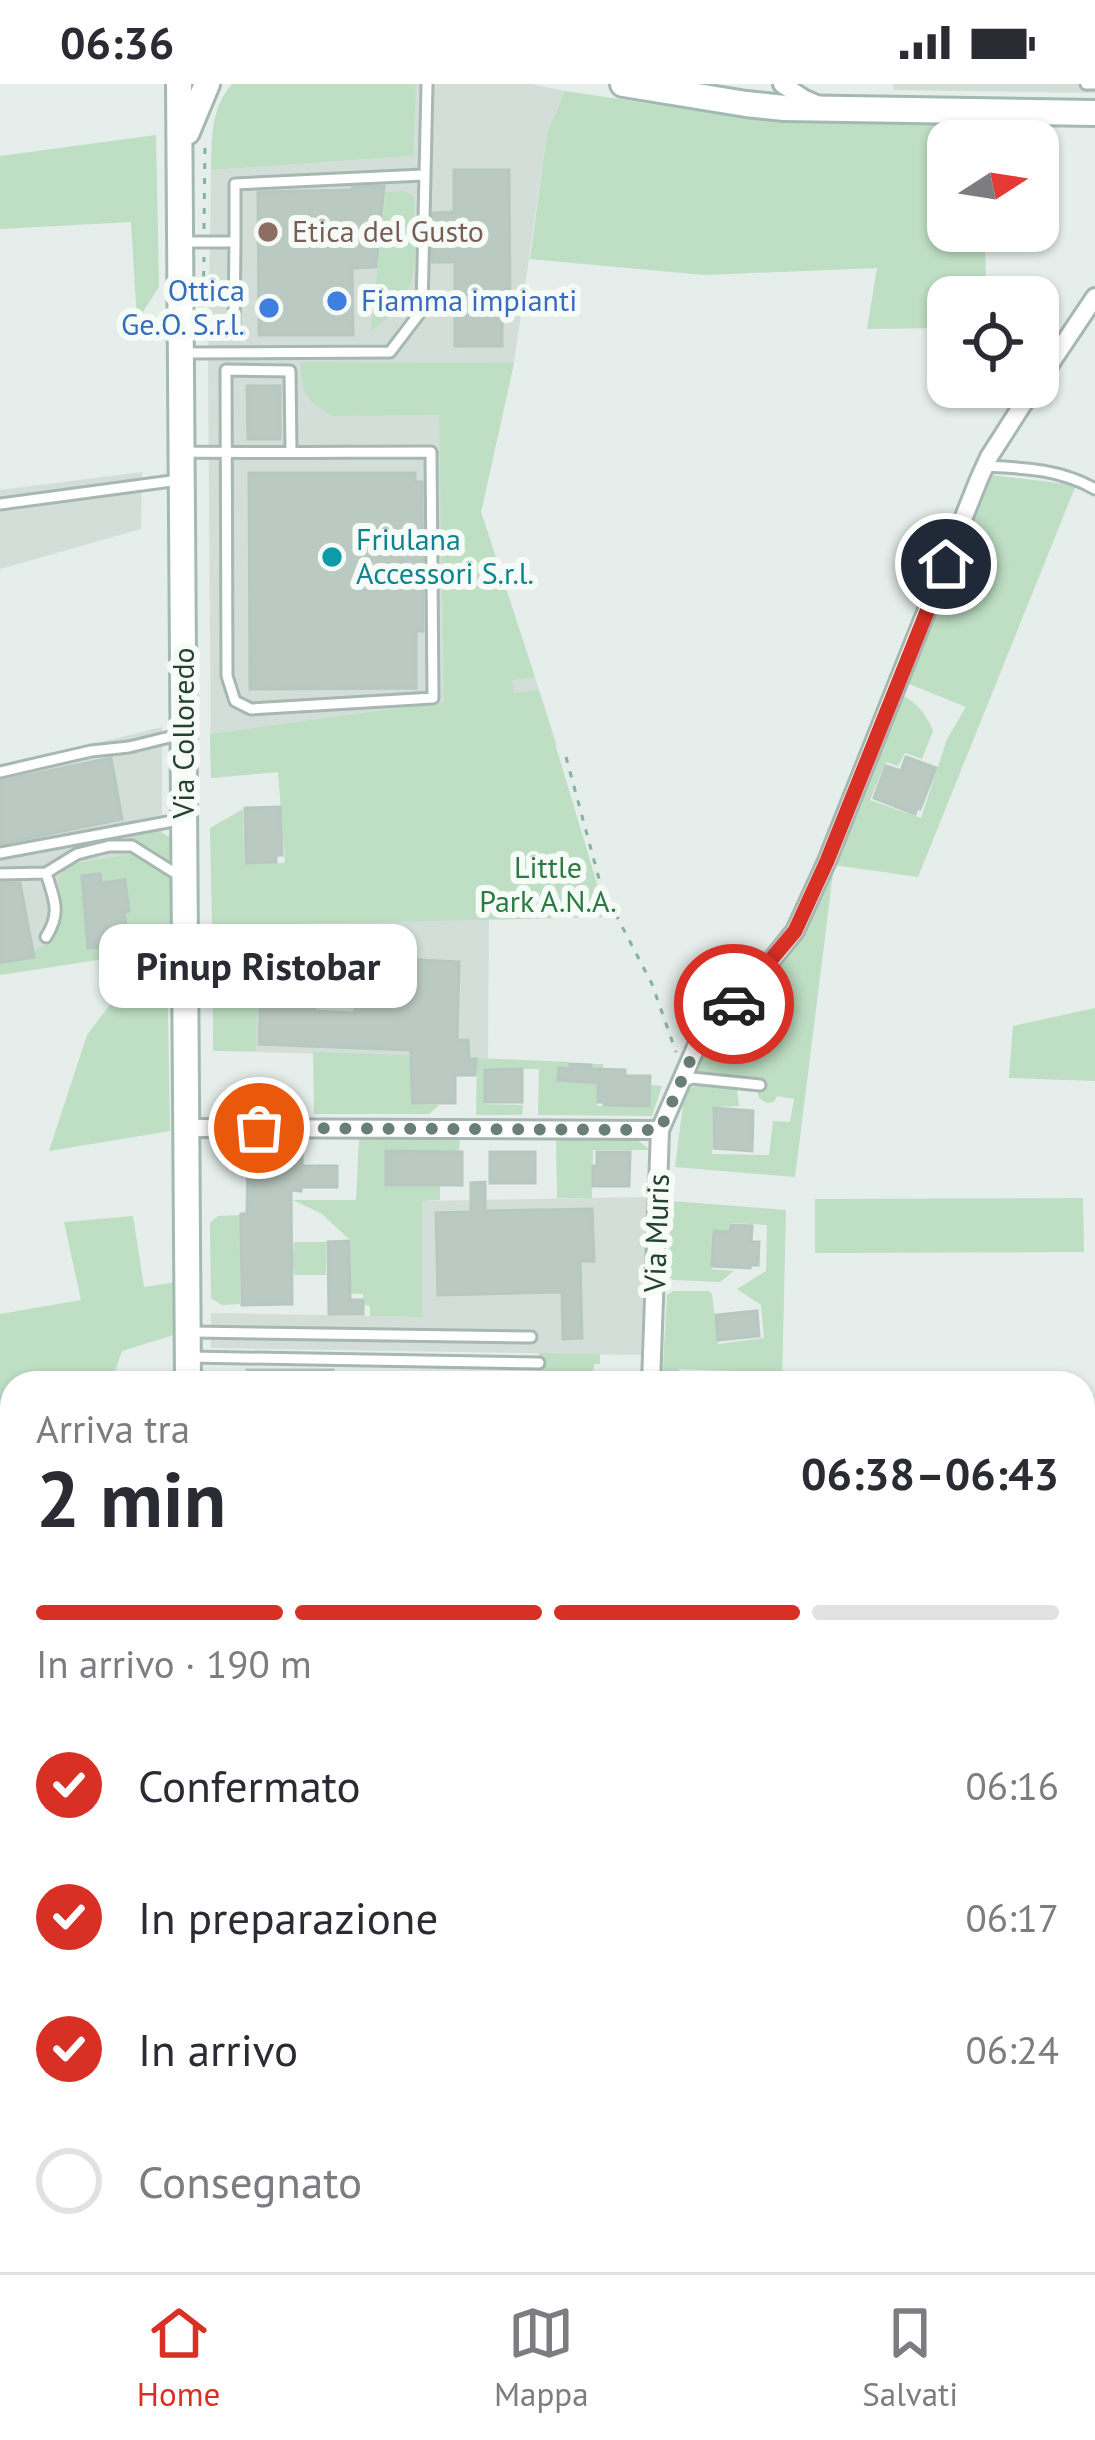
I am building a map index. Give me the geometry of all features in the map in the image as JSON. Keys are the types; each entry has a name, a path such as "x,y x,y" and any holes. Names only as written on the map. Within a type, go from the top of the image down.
{"main road":[{"name":"Via Colloredo","path":"179,84 188,1357"},
{"path":"179,158 207,84"},
{"path":"623,84 743,94 831,110 1095,113"}],"street":[{"path":"782,84 831,110"},
{"name":"Via Muris","path":"1059,350 1095,297"},
{"name":"Via Muris","path":"651,1371 660,1130 696,1047 795,931 985,466 1020,408"},
{"path":"186,1127 660,1130"}],"lane":[{"path":"182,353 390,352 422,310 427,84"},
{"path":"1086,84 1095,84"},
{"path":"234,326 235,184 423,175"},
{"path":"180,242 235,242"},
{"path":"182,452 226,452 291,452 431,452 433,698 251,710 235,701 227,676 226,452 226,370 290,370 291,452"},
{"path":"985,466 1072,476 1095,489"},
{"path":"0,504 182,479"},
{"path":"0,772 184,734"},
{"path":"0,853 184,819"},
{"path":"0,874 46,873 77,854 132,846 184,880"},
{"path":"46,873 57,910 46,937"},
{"path":"680,1084 692,1078 760,1085"},
{"path":"188,1357 531,1337"},
{"path":"188,1357 539,1363"}],"path":[{"path":"566,757 602,886 658,999 678,1059 680,1084"}],"shaded area":[{"path":"416,84 531,84 565,91 547,133 514,363 481,512 557,745 211,778 211,170 412,156"},
{"path":"893,84 1095,84 1095,93 894,90"},
{"path":"142,472 141,529 0,569 0,490"},
{"path":"162,727 162,950 0,975 0,767"},
{"path":"489,919 488,1058 213,1051 212,926"},
{"path":"648,1197 641,1355 211,1348 211,1313 422,1317 422,1201"}],"green space":[{"path":"232,84 416,84 413,156 211,170 216,114"},
{"path":"565,91 732,116 927,124 927,252 985,252 986,276 927,276 927,328 867,329 877,268 704,275 530,259 547,133"},
{"path":"156,135 159,287 137,321 131,222 0,229 0,156"},
{"path":"405,191 414,197 413,272 401,303 371,331 386,192"},
{"name":"Little Park A.N.A.","path":"300,362 514,363 481,512 535,677 512,680 514,693 539,690 607,917 212,926 210,828 243,809 244,864 285,863 278,772 211,778 210,734 444,702 439,415 332,416 304,391"},
{"path":"991,475 1076,485 918,877 834,865 795,1177 675,1167 685,1089 699,1085 737,1089 739,1106 713,1107 712,1154 769,1155 773,1121 790,1122 794,1099 777,1096 767,1103 759,1098 757,1090 764,1090 763,1079 697,1073 691,1067 834,864 902,695 921,710 933,731 922,759 905,753 898,766 886,762 870,800 921,818 947,739 966,707 907,683"},
{"path":"157,830 173,839 173,948 0,975 0,965 35,958 34,951 53,941 63,917 58,879 67,865 137,853 161,872 162,855 124,836"},
{"path":"167,954 170,1131 49,1151 87,1035 145,958"},
{"path":"213,983 258,986 256,1051 213,1051"},
{"path":"1095,1008 1095,1081 1009,1078 1013,1026"},
{"path":"313,1052 427,1056 410,1068 410,1104 439,1105 429,1114 314,1114"},
{"path":"477,1058 569,1062 568,1082 590,1084 592,1064 603,1064 603,1074 597,1075 597,1106 650,1107 651,1085 662,1086 652,1116 538,1115 539,1069 484,1069 484,1104 523,1105 522,1115 476,1115"},
{"path":"359,1138 460,1138 459,1151 386,1151 386,1186 440,1186 440,1200 422,1201 422,1317 370,1316 363,1294 342,1293 351,1276 351,1241 322,1214 293,1200 356,1200"},
{"path":"556,1138 635,1138 650,1150 593,1150 592,1198 557,1198"},
{"path":"1083,1198 1084,1252 815,1253 815,1199"},
{"path":"672,1201 786,1210 782,1371 663,1371 667,1295 673,1291 712,1294 718,1344 764,1338 761,1305 737,1289 766,1271 767,1225 730,1223 729,1231 713,1231 711,1269 734,1271 720,1282 668,1276"},
{"path":"240,1215 240,1253 293,1253 294,1242 326,1242 326,1275 294,1275 293,1265 240,1265 240,1304 222,1305 211,1298 210,1223 218,1216"},
{"path":"133,1216 144,1287 177,1282 177,1334 122,1351 115,1371 0,1371 0,1314 81,1300 64,1222"},
{"path":"539,1353 600,1354 594,1371 538,1371"}],"building":[{"path":"454,170 509,170 510,304 502,304 502,346 455,346 455,262 432,262 433,213 454,212"},
{"path":"384,186 376,267 352,268 353,335 259,335 258,192"},
{"path":"247,386 280,386 280,439 248,439"},
{"name":"Friulana Accessori S.r.l.","path":"249,473 415,473 415,482 422,482 423,631 416,631 416,688 250,689"},
{"path":"906,757 936,768 915,814 874,798 886,766 901,771"},
{"path":"111,758 122,819 0,844 0,781"},
{"path":"280,807 282,855 276,855 276,862 246,863 245,808"},
{"path":"100,874 101,883 125,880 127,935 115,936 116,945 88,948 82,876"},
{"path":"0,883 20,883 34,957 0,963"},
{"path":"357,957 459,962 457,1040 468,1040 469,1059 476,1059 475,1075 455,1075 455,1103 412,1103 411,1050 259,1044 261,985 280,986 280,994 316,995 315,1011 355,1013"},
{"path":"570,1064 625,1070 625,1076 650,1076 649,1106 598,1102 598,1083 558,1080 559,1068 570,1069"},
{"path":"522,1069 522,1102 485,1102 485,1070"},
{"path":"714,1108 753,1111 752,1151 714,1148"},
{"path":"248,1150 302,1151 302,1166 337,1166 337,1187 291,1190 292,1304 242,1305 241,1214 247,1214"},
{"path":"386,1151 462,1152 462,1185 386,1185"},
{"path":"490,1152 535,1152 535,1183 490,1183"},
{"path":"597,1152 630,1152 629,1186 593,1186"},
{"path":"485,1182 485,1211 592,1209 594,1261 580,1261 582,1338 563,1339 562,1292 438,1295 436,1213 471,1212 471,1183"},
{"path":"731,1225 752,1226 751,1242 759,1242 758,1265 712,1266 714,1231 730,1232"},
{"path":"349,1241 350,1300 363,1300 363,1314 329,1314 328,1242"},
{"path":"757,1311 759,1336 718,1340 716,1315"}],"way so far":[{"path":"259,1128 660,1130 696,1047 734,1004"}],"place":[{"name":"Etica del Gusto","path":"268,232"},
{"name":"Fiamma impianti","path":"337,301"},
{"name":"Ottica Ge.O. S.r.l.","path":"269,308"},
{"name":"Friulana Accessori S.r.l.","path":"332,557"},
{"name":"Pinup Ristobar","path":"259,1128"}],"route":[{"path":"734,1004 795,931 946,564"}]}
